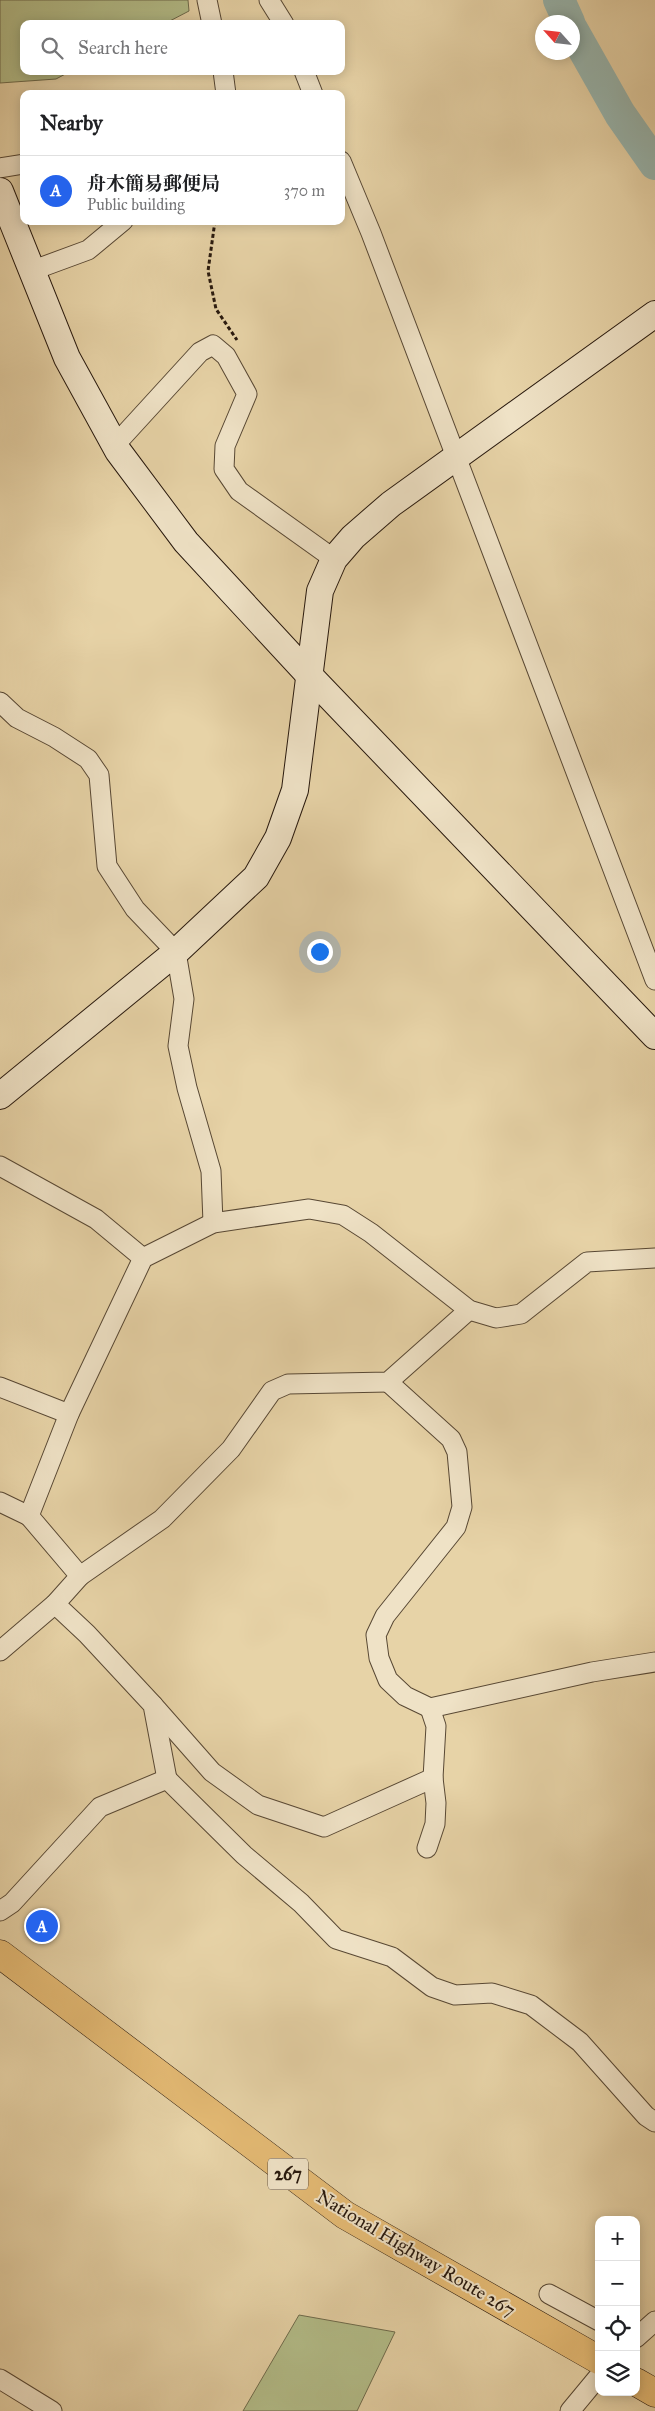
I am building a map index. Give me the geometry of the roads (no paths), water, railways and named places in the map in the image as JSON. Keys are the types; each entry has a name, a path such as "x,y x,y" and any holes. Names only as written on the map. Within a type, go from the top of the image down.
{"highway":[{"name":"National Highway Route 267","path":"0,1954 344,2215 595,2358"}],"street":[{"path":"207,0 211,20"},
{"path":"269,0 282,20"},
{"path":"224,75 225,90"},
{"path":"306,75 311,90"},
{"path":"0,168 20,165"},
{"path":"345,171 371,234 655,980"},
{"path":"0,191 67,358 115,445 186,542 308,674 655,1036"},
{"path":"31,271 88,250 118,225"},
{"path":"0,1096 176,952 256,877 278,838 295,790 308,674 320,591 334,559 353,537 391,504 655,314"},
{"path":"115,445 200,352 213,346 226,356 247,394 225,446 224,469 239,491 334,559"},
{"path":"0,702 17,718 54,737 88,759 99,775 107,866 135,909 176,952 184,999 178,1046 187,1088 211,1171 213,1224"},
{"path":"0,1166 96,1219 143,1258"},
{"path":"29,1516 68,1414 143,1258 213,1224 309,1209 343,1215 371,1233 469,1310 496,1318 521,1314 587,1262 655,1258"},
{"path":"0,1651 54,1604 80,1576 162,1519 231,1449 272,1391 288,1384 388,1382 469,1310"},
{"path":"388,1382 451,1439 457,1452 462,1507 456,1527 386,1616 376,1635 379,1658 388,1680 405,1696 430,1708 592,1672 655,1662"},
{"path":"0,1387 68,1414"},
{"path":"0,1502 29,1516 80,1576"},
{"path":"54,1604 87,1634 212,1772 258,1805 324,1828 433,1778"},
{"path":"153,1706 167,1779 244,1855 301,1903 336,1939 392,1957 432,1987 455,1995 492,1993 531,2005 580,2042 646,2116 655,2122"},
{"path":"427,1848 435,1824 433,1778 436,1726 430,1708"},
{"path":"0,1911 12,1902 100,1807 167,1779"},
{"path":"549,2294 595,2319"},
{"path":"640,2334 655,2321"},
{"path":"0,2379 52,2411"},
{"path":"570,2411 595,2381"}],"waterway":[{"path":"559,0 566,15"},
{"path":"580,43 620,114 655,164"}],"place":[{"name":"舟木簡易郵便局","path":"42,1926"}]}
